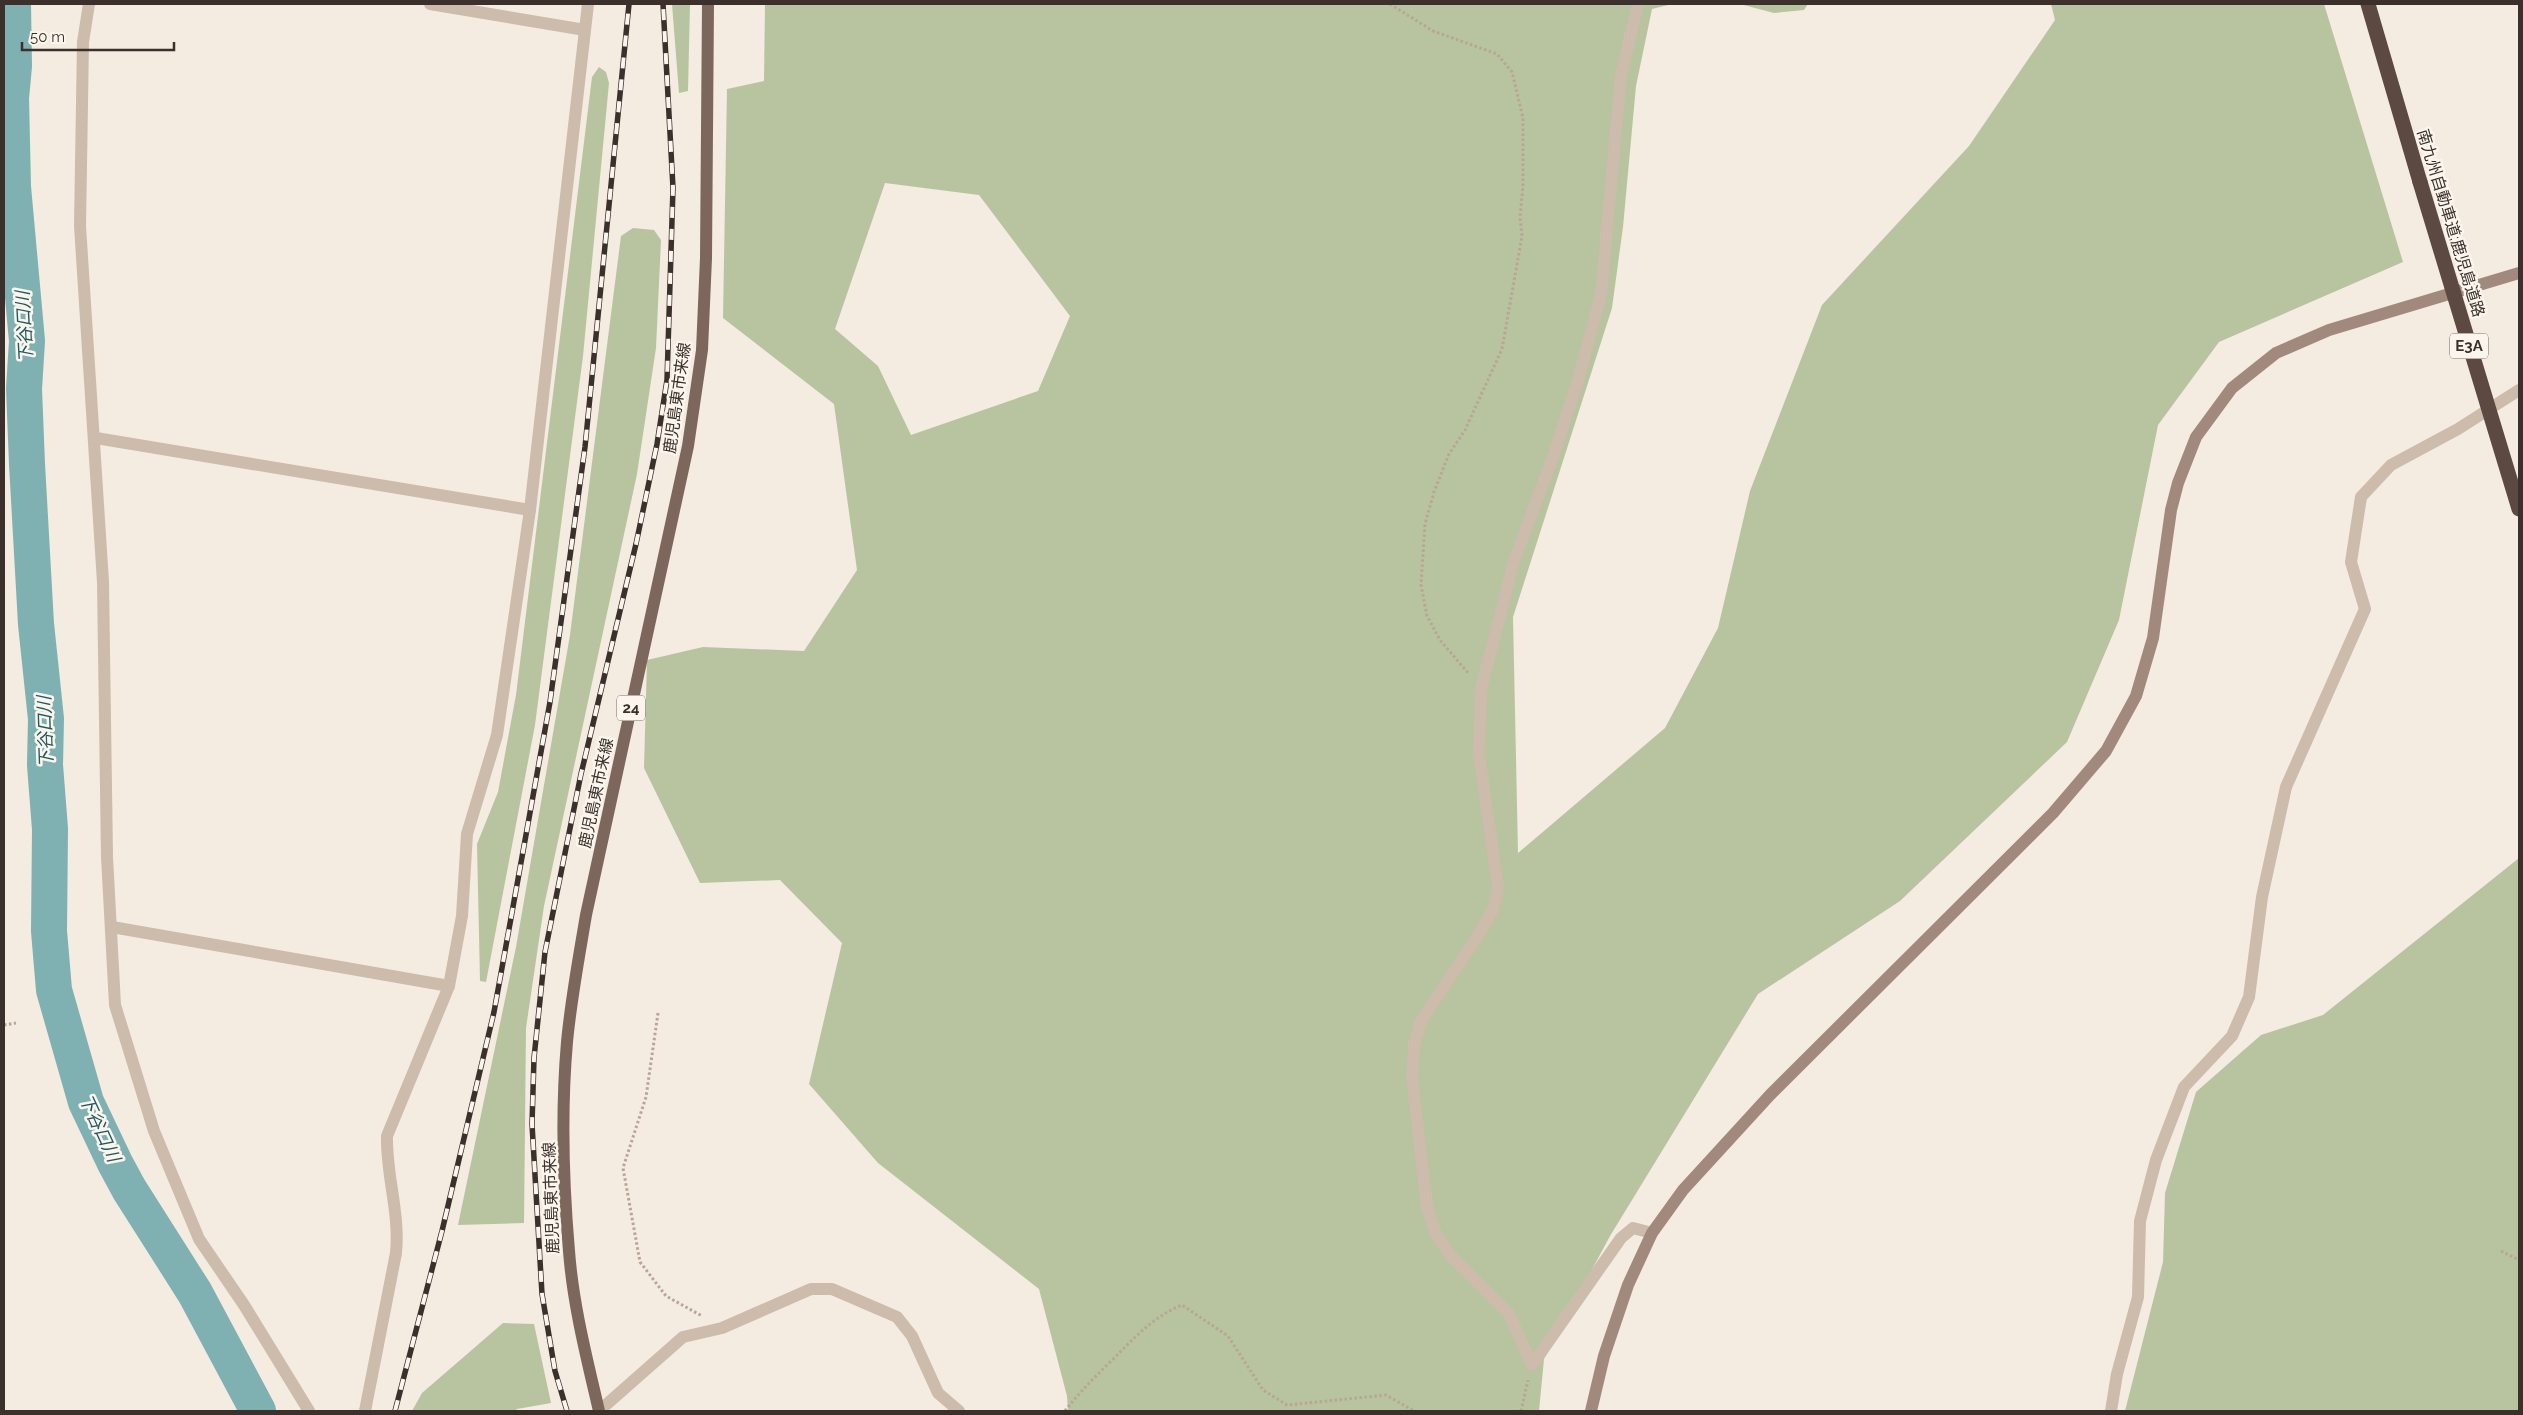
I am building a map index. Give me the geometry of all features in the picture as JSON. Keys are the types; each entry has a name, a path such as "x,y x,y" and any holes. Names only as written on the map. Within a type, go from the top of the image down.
{"highway":[{"name":"南九州自動車道;鹿児島道路","path":"2368,4 2519,510"}],"main road":[{"name":"鹿児島東市来線","path":"599,1411 582,1339 569,1253 564,1099 567,1043 574,983 586,915 688,446 702,350 706,258 708,4"}],"street":[{"path":"89,4 83,42 80,226 96,438 104,582 107,857 112,927 111,964 115,1005 154,1132 199,1239 249,1313 309,1411"},
{"path":"430,4 584,30"},
{"path":"365,1411 398,1236 387,1160 387,1136 449,986 462,916 467,834 496,735 530,510 588,4"},
{"path":"1532,1365 1509,1314 1449,1254 1436,1234 1427,1208 1412,1077 1414,1046 1421,1021 1479,934 1493,909 1498,888 1479,755 1481,690 1514,561 1563,426 1601,295 1621,74 1638,4"},
{"path":"1591,1411 1604,1356 1628,1285 1652,1233 1683,1190 1770,1095 2053,813 2106,751 2136,696 2153,638 2172,510 2178,483 2196,437 2232,388 2276,354 2329,330 2519,273"},
{"path":"2111,1411 2118,1374 2138,1298 2140,1221 2156,1160 2184,1087 2232,1036 2249,997 2262,897 2286,787 2365,609 2351,562 2361,497 2391,465 2458,429 2519,390"},
{"path":"96,438 530,510"},
{"path":"112,927 449,986"},
{"path":"1532,1365 1621,1238 1633,1228 1652,1233"},
{"path":"599,1411 682,1337 722,1328 811,1289 832,1289 897,1317 912,1336 938,1393 959,1411"}],"path":[{"path":"1390,4 1432,31 1497,54 1512,72 1523,118 1523,186 1520,217 1522,236 1502,349 1465,430 1449,454 1434,492 1425,524 1421,586 1427,616 1440,640 1481,690"},
{"path":"658,1012 646,1097 623,1168 640,1262 666,1296 722,1328"},
{"path":"4,1025 16,1023"},
{"path":"2501,1251 2519,1260"},
{"path":"1065,1411 1079,1392 1135,1336 1162,1313 1182,1305 1228,1336 1263,1390 1287,1405 1386,1395 1414,1411"},
{"path":"1521,1411 1532,1365"}],"green space":[{"path":"672,4 690,4 688,91 679,93"},
{"path":"765,4 1672,4 1652,9 1636,86 1623,227 1612,308 1513,617 1518,853 1665,728 1718,628 1750,491 1822,305 1969,146 2055,20 2051,4 2324,4 2403,262 2219,342 2158,425 2119,620 2067,742 1900,901 1758,994 1610,1236 1544,1359 1539,1411 1068,1411 1067,1396 1039,1289 878,1163 809,1084 842,943 780,880 700,883 644,768 647,660 703,647 804,651 857,570 834,404 723,318 727,89 764,81","holes":["885,183 979,195 1070,316 1038,391 911,435 878,366 835,329"]},
{"path":"1740,4 1808,4 1804,10 1774,13"},
{"path":"599,67 606,72 609,83 583,356 535,725 486,982 480,981 477,844 498,792 516,695 592,77"},
{"path":"633,228 654,230 661,240 656,348 637,474 544,906 526,1028 524,1223 458,1225 516,947 570,635 621,236"},
{"path":"2519,858 2519,1411 2125,1411 2163,1262 2165,1193 2196,1092 2261,1035 2323,1015"},
{"path":"503,1323 534,1324 551,1403 517,1409 515,1411 412,1411 422,1393"}],"waterway":[{"name":"下谷口川","path":"13,4 14,66 11,98 13,187 27,341 24,389 27,464 36,624 46,719 45,765 50,829 49,931 54,990 86,1102 115,1163 129,1189 195,1293 258,1411"},
{"path":"4,189 13,187"}],"railway":[{"path":"395,1411 442,1231 494,1012 550,702 585,447 629,4"},
{"path":"567,1411 555,1371 542,1294 532,1124 534,1058 545,952 581,774 636,544 657,444 667,380 673,188 663,4"}]}
